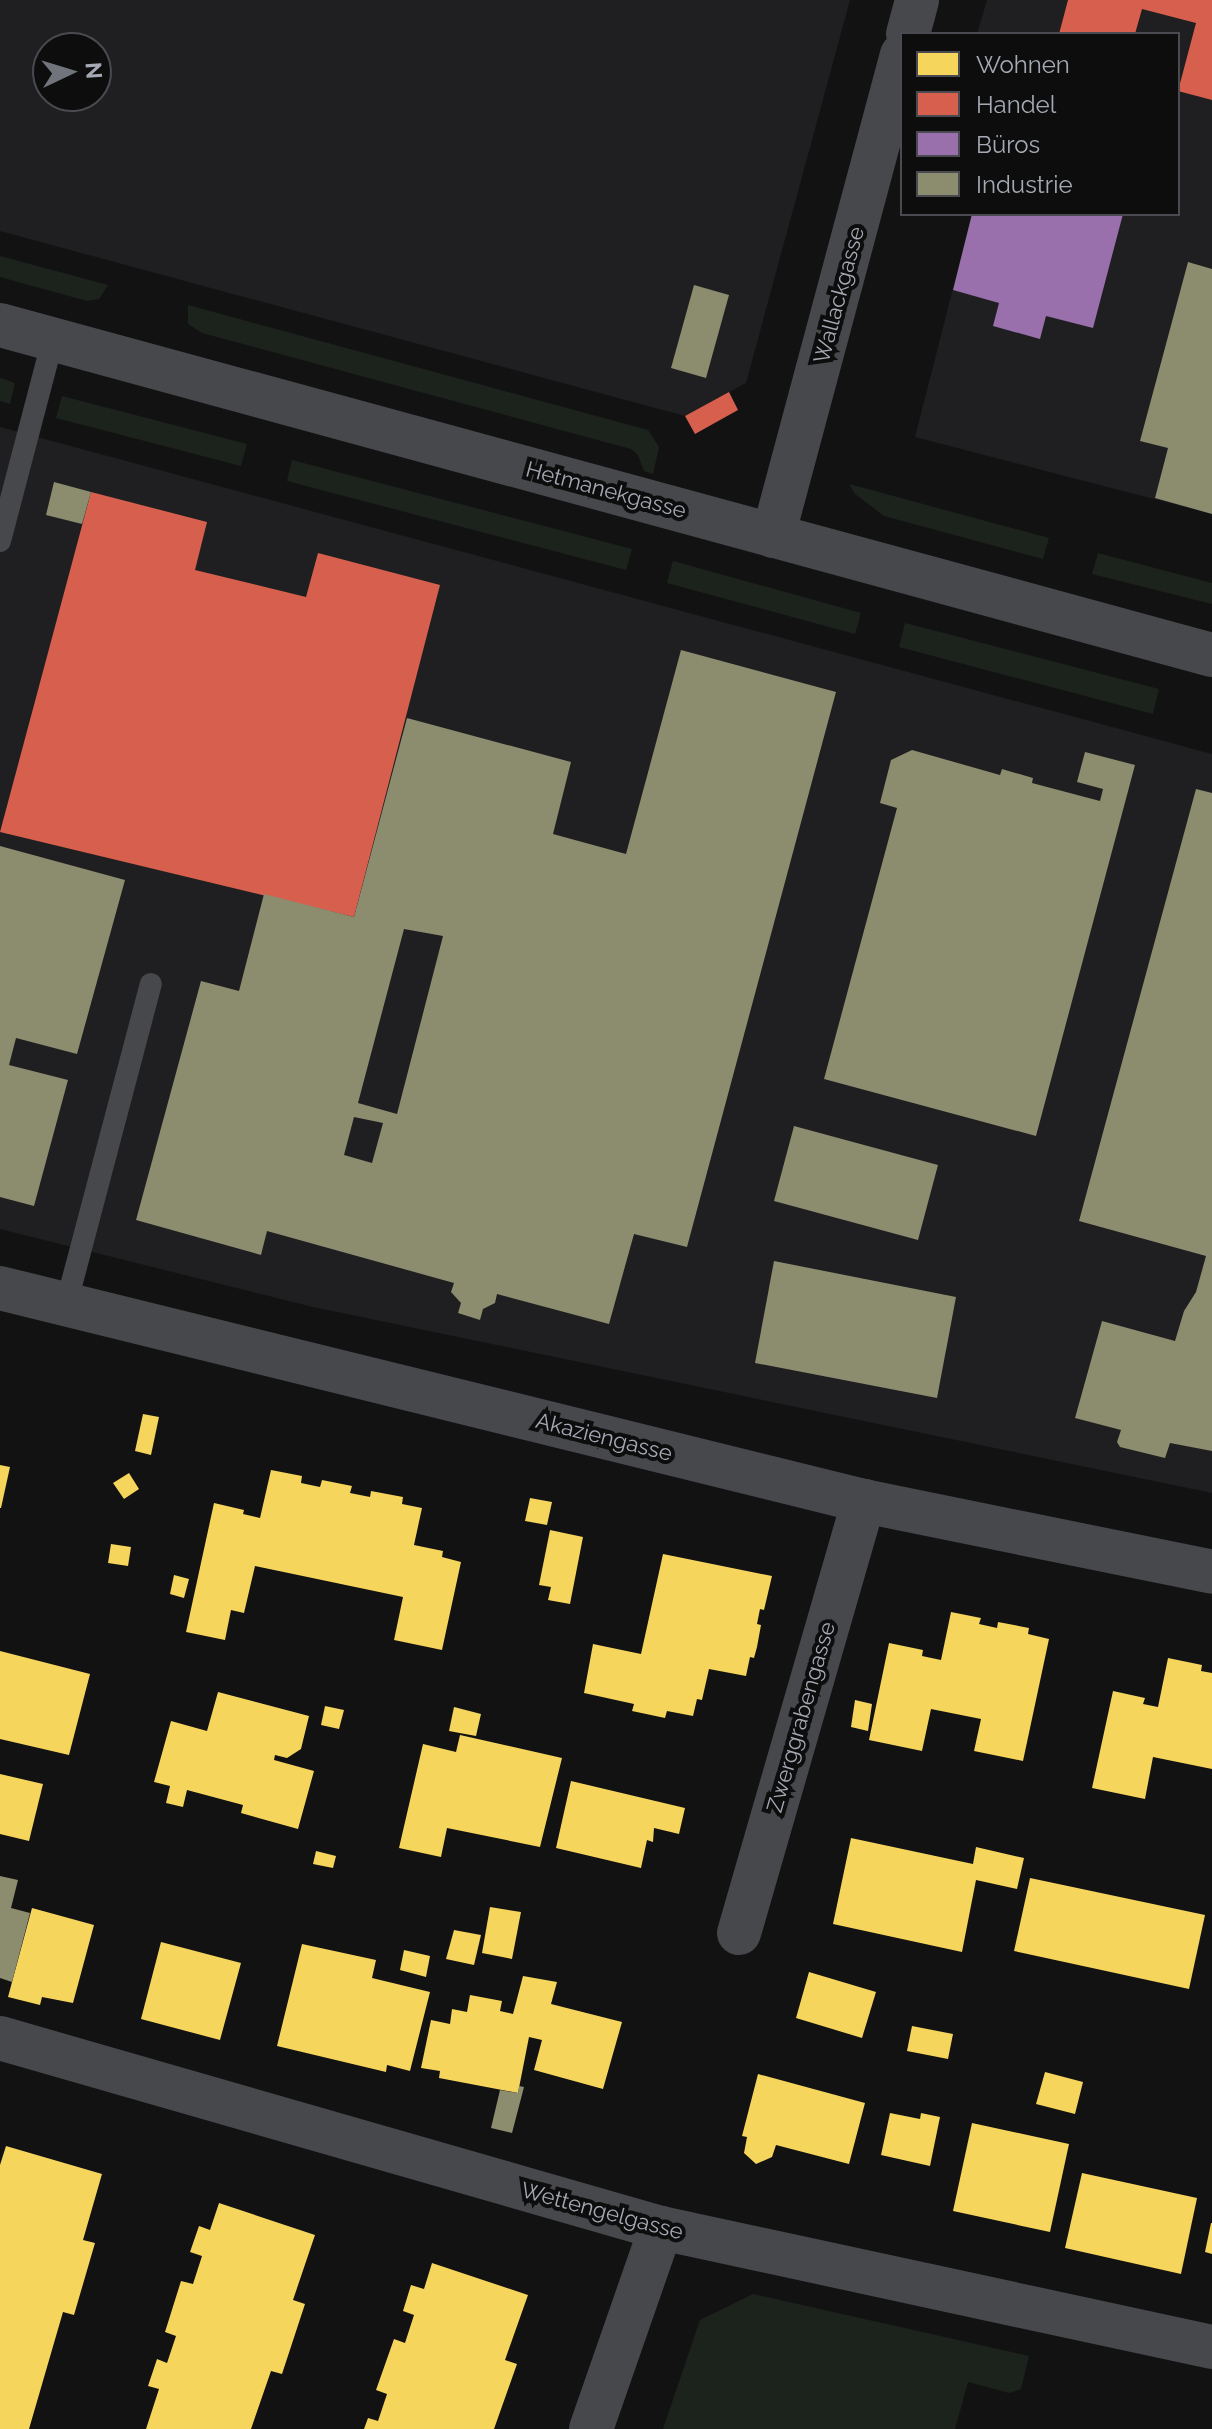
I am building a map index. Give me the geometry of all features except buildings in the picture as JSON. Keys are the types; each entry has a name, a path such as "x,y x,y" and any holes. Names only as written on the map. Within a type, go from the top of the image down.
{"street":[{"path":"909,32 917,0"},
{"name":"Wallackgasse","path":"773,536 900,62"},
{"name":"Hetmanekgasse","path":"0,325 1212,655"},
{"name":"Akaziengasse","path":"0,1288 864,1501 1212,1572"},
{"name":"Zwerggrabengasse","path":"739,1933 864,1501"},
{"name":"Wettengelgasse","path":"0,2038 661,2228 1212,2347"},
{"path":"591,2429 661,2228"}],"lane":[{"path":"0,541 53,339"},
{"path":"66,1305 151,984"}],"shaded area":[{"path":"0,0 850,0 746,383 685,416 0,231"},
{"path":"987,0 1212,0 1212,514 915,437 971,216 1180,216 1180,32 978,32"},
{"path":"0,256 108,285 99,299 87,301 0,277"},
{"path":"188,305 648,430 659,447 653,474 644,471 638,455 631,449 202,333 188,324"},
{"path":"0,378 15,383 10,404 0,401"},
{"path":"62,396 247,444 241,466 56,418"},
{"path":"0,427 1212,754 1212,1493 313,1307 0,1229"},
{"path":"292,460 632,549 626,570 287,481"},
{"path":"849,484 1049,538 1043,559 884,516 855,494"},
{"path":"1098,553 1212,583 1212,604 1092,574"},
{"path":"673,561 861,613 855,634 667,583"},
{"path":"905,623 1159,689 1153,714 899,647"},
{"path":"753,2294 1029,2356 1021,2389 1009,2393 968,2382 955,2429 663,2429 700,2320"}]}
